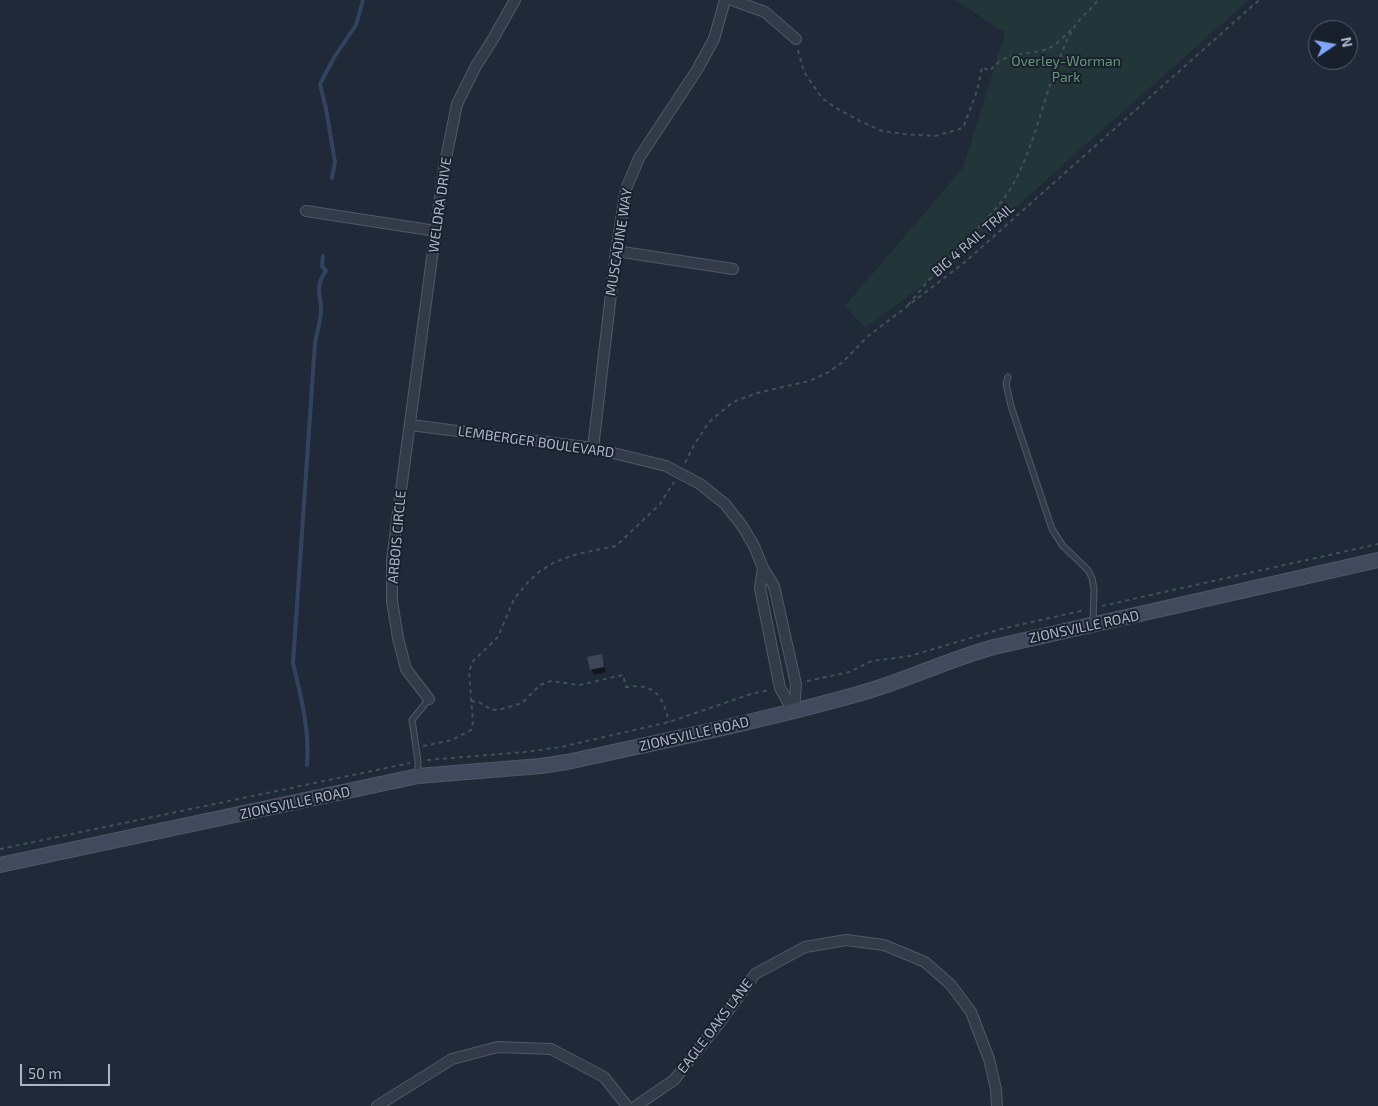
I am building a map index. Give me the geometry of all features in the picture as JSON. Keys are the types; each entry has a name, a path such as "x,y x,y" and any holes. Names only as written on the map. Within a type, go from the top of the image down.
{"main road":[{"name":"ZIONSVILLE ROAD","path":"0,865 418,776 541,766 567,762 794,711 867,691 972,653 1378,560"}],"street":[{"name":"WELDRA DRIVE","path":"410,425 444,168 457,104 476,66 494,39 515,0"},
{"name":"MUSCADINE WAY","path":"592,448 616,251 626,189 638,158 697,70 714,38 725,0"},
{"path":"732,0 765,12 796,39"},
{"path":"306,211 436,231"},
{"path":"616,251 733,269"},
{"name":"LEMBERGER BOULEVARD","path":"410,425 592,448 666,466 700,484 725,504 743,527 774,586 796,684 794,711"},
{"name":"ARBOIS CIRCLE","path":"410,425 392,561 392,601 406,669 430,699"},
{"name":"LEMBERGER BOULEVARD","path":"763,568 760,588 780,688 794,711"},
{"name":"EAGLE OAKS LANE","path":"636,1106 674,1080 720,1022 754,974 805,947 846,940 884,945 926,962 951,986 970,1012 989,1059 996,1089 996,1106"},
{"path":"377,1106 452,1059 498,1047 551,1049 604,1077 626,1106"}],"lane":[{"path":"1008,377 1006,384 1011,406 1052,529 1063,546 1088,570 1092,578 1093,625"},
{"path":"418,776 412,720 430,699"}],"path":[{"path":"796,39 804,72 822,98 836,108 882,131 935,136 963,128 977,91 982,66 990,71 996,62 1023,53 1048,49 1074,27 1098,0"},
{"name":"BIG 4 RAIL TRAIL","path":"686,462 694,445 709,422 733,402 758,393 809,381 827,373 843,362 867,337 965,262 1260,0"},
{"path":"905,309 983,222 1014,182 1031,144 1052,75 1074,27"},
{"path":"416,748 452,740 471,730 473,722 469,672 473,661 498,637 514,598 529,581 554,562 578,554 616,546 660,504 674,483"},
{"path":"471,701 479,702 492,710 502,709 522,703 540,685 551,681 578,684 623,675 626,687 644,686 660,697 670,722"},
{"path":"654,726 762,692"}],"green space":[{"name":"Overley-Worman Park","path":"956,0 1249,0 959,259 865,328 845,306 963,168 1005,33"}],"building":[{"path":"602,654 604,667 590,670 587,657"}],"waterway":[{"path":"332,178 335,162 320,84 335,56 356,25 363,0"},
{"path":"307,765 306,726 293,663 315,343 321,310 319,288 326,271 322,266 323,256"}]}
